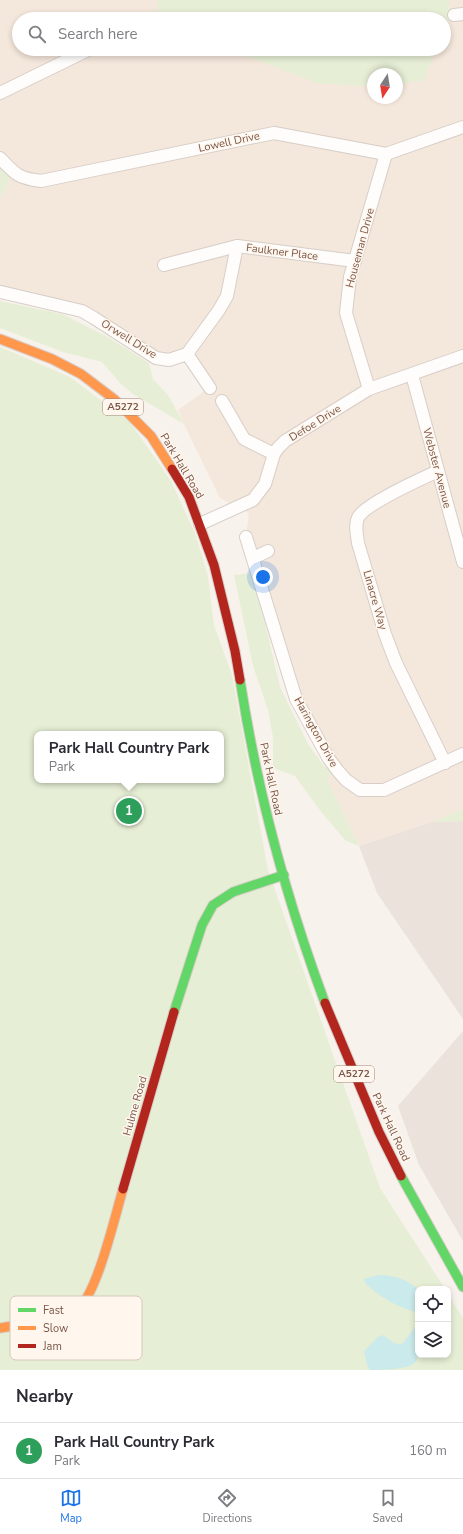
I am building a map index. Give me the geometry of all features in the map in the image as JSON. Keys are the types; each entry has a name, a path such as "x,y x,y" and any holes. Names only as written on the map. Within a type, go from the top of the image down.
{"main road":[{"name":"Park Hall Road","path":"0,339 52,359 81,374 114,399 151,436 189,497 214,565 235,651 242,696 268,824 311,965 329,1014 369,1109 401,1176 463,1287"},
{"name":"Hulme Road","path":"88,1296 105,1251 172,1020 202,925 213,905 222,898 233,892 284,875"},
{"name":"Hulme Road","path":"0,1328 10,1326"}],"street":[{"path":"0,93 76,56"},
{"name":"Lowell Drive","path":"0,158 13,172 23,178 42,181 274,133 386,154 463,128"},
{"name":"Houseman Drive","path":"369,389 346,313 350,277 386,154"},
{"path":"210,388 187,354 219,310 226,296 237,246"},
{"name":"Faulkner Place","path":"164,265 237,246 355,261"},
{"name":"Orwell Drive","path":"1,292 82,311 156,358 169,360 187,354"},
{"name":"Defoe Drive","path":"200,524 253,500 264,484 274,454 285,441 369,389 463,356"},
{"name":"Webster Avenue","path":"412,375 463,562"},
{"path":"222,400 244,439 274,454"},
{"name":"Linacre Way","path":"438,471 385,498 363,512 359,516 356,529 360,550 385,634 396,663 445,762"},
{"name":"Harington Drive","path":"246,537 296,699 329,758 346,780 360,790 384,790 463,754"},
{"path":"252,558 268,551"}],"shaded area":[{"path":"0,0 463,0 463,809 432,822 359,846 327,779 331,771 310,724 246,537 249,513 220,498 178,410 209,388 198,370 178,359 143,350 68,307 0,287 0,199 13,172 0,158"},
{"path":"463,821 463,1019 377,893 359,846 432,822"},
{"path":"463,1031 463,1241 419,1165 398,1106"}],"green space":[{"path":"157,0 449,0 449,9 453,9 453,20 451,20 451,12 159,12"},
{"path":"246,56 433,56 424,81 403,83 403,68 367,68 367,85 317,83"},
{"path":"0,158 13,172 0,199"},
{"path":"0,301 62,314 106,336 149,363 153,379 168,395 184,424 133,394 120,383 102,362 63,352 0,328"},
{"path":"0,347 70,377 130,422 171,481 195,533 208,576 214,625 232,675 268,870 380,1188 443,1286 415,1286 415,1358 451,1358 451,1299 463,1318 463,1370 0,1370"},
{"path":"251,573 265,623 280,687 308,744 324,766 331,771 327,779 359,846 346,841 322,813 295,776 273,768 273,738 268,710 253,666 234,575"},
{"path":"463,809 463,821 432,822"}],"water":[{"path":"378,1275 400,1278 409,1283 415,1287 415,1312 390,1301 365,1283 364,1279"},
{"path":"415,1327 415,1358 417,1358 417,1360 414,1363 403,1368 370,1370 367,1365 364,1351 378,1337 383,1335 397,1344 403,1343"}],"traffic: fast":[{"path":"240,680 255,762 274,843 285,884 325,1003"},
{"path":"174,1012 202,925 213,905 233,892 284,875"},
{"path":"401,1176 463,1287"}],"traffic: slow":[{"path":"0,339 52,359 81,374 114,399 151,436 172,469"},
{"path":"88,1296 92,1289 104,1254 123,1189"},
{"path":"0,1328 10,1327"}],"traffic: jam":[{"path":"172,469 189,497 214,565 235,651 240,680"},
{"path":"325,1003 379,1132 401,1176"},
{"path":"123,1189 174,1012"}],"place":[{"name":"Park Hall Country Park","path":"129,811"}]}
